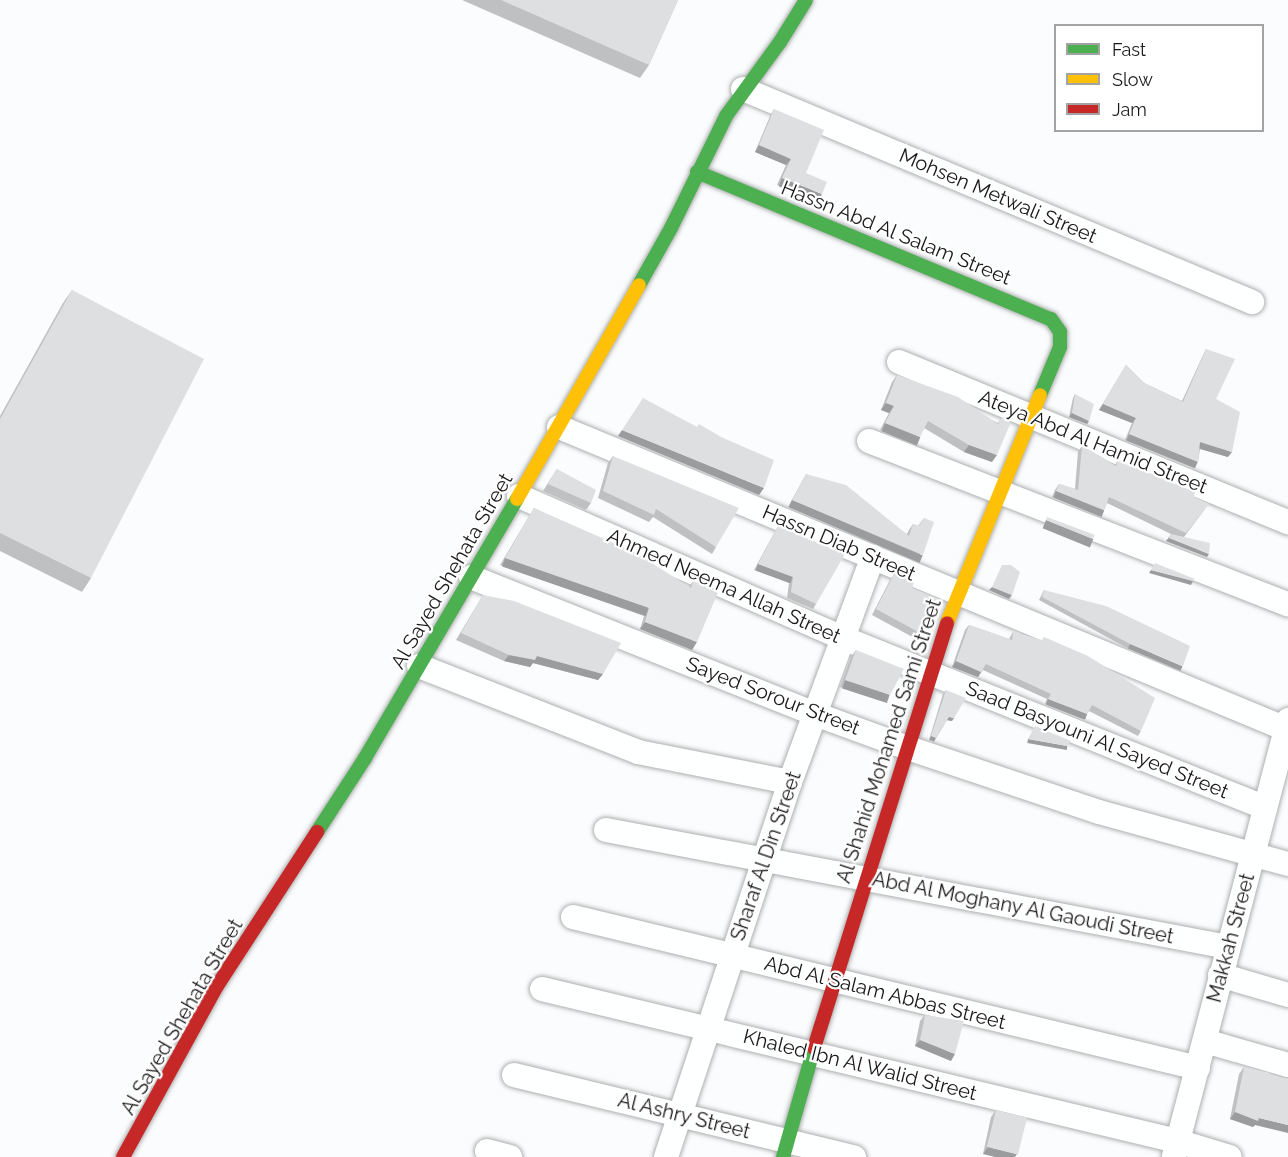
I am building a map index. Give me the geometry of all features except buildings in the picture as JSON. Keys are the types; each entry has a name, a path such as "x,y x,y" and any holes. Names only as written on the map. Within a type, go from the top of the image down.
{"street":[{"name":"Al Sayed Shehata Street","path":"123,1157 218,986 365,758 560,427 670,228 721,125 743,89 780,42 806,0"},
{"name":"Mohsen Metwali Street","path":"743,89 1252,302"},
{"name":"Hassn Abd Al Salam Street","path":"697,172 1038,312 1051,319 1060,332 1060,347"},
{"name":"Al Shahid Mohamed Sami Street","path":"785,1149 864,878 908,748 930,673 958,593 1060,347"},
{"name":"Ateya Abd Al Hamid Street","path":"898,362 1288,522"},
{"name":"Hassn Diab Street","path":"560,427 958,593 1285,738"},
{"path":"869,441 1288,604"},
{"name":"Ahmed Neema Allah Street","path":"519,496 843,638 930,673"},
{"name":"Sharaf Al Din Street","path":"666,1157 790,782 873,557"},
{"name":"Sayed Sorour Street","path":"471,577 815,714 908,748 1099,812 1288,864"},
{"path":"419,666 638,752 790,782"},
{"name":"Saad Basyouni Al Sayed Street","path":"930,673 1265,808"},
{"name":"Makkah Street","path":"1175,1149 1285,738"},
{"name":"Abd Al Moghany Al Gaoudi Street","path":"606,830 1228,946"},
{"name":"Abd Al Salam Abbas Street","path":"573,917 1198,1068"},
{"path":"1220,975 1288,996"},
{"name":"Khaled Ibn Al Walid Street","path":"542,989 812,1054 1175,1149 1230,1157"},
{"path":"1205,1041 1288,1065"},
{"name":"Al Ashry Street","path":"514,1075 681,1115 785,1149 854,1157"},
{"path":"487,1151 510,1157"}],"traffic: fast":[{"path":"639,285 671,228 726,116 780,42 806,0"},
{"path":"697,172 1051,319 1060,332 1060,347 1040,395"},
{"path":"317,832 365,758 517,499"},
{"path":"783,1157 814,1048"}],"traffic: slow":[{"path":"517,499 639,285"},
{"path":"947,623 1040,395"}],"traffic: jam":[{"path":"814,1048 947,623"},
{"path":"123,1157 217,986 317,832"}]}
